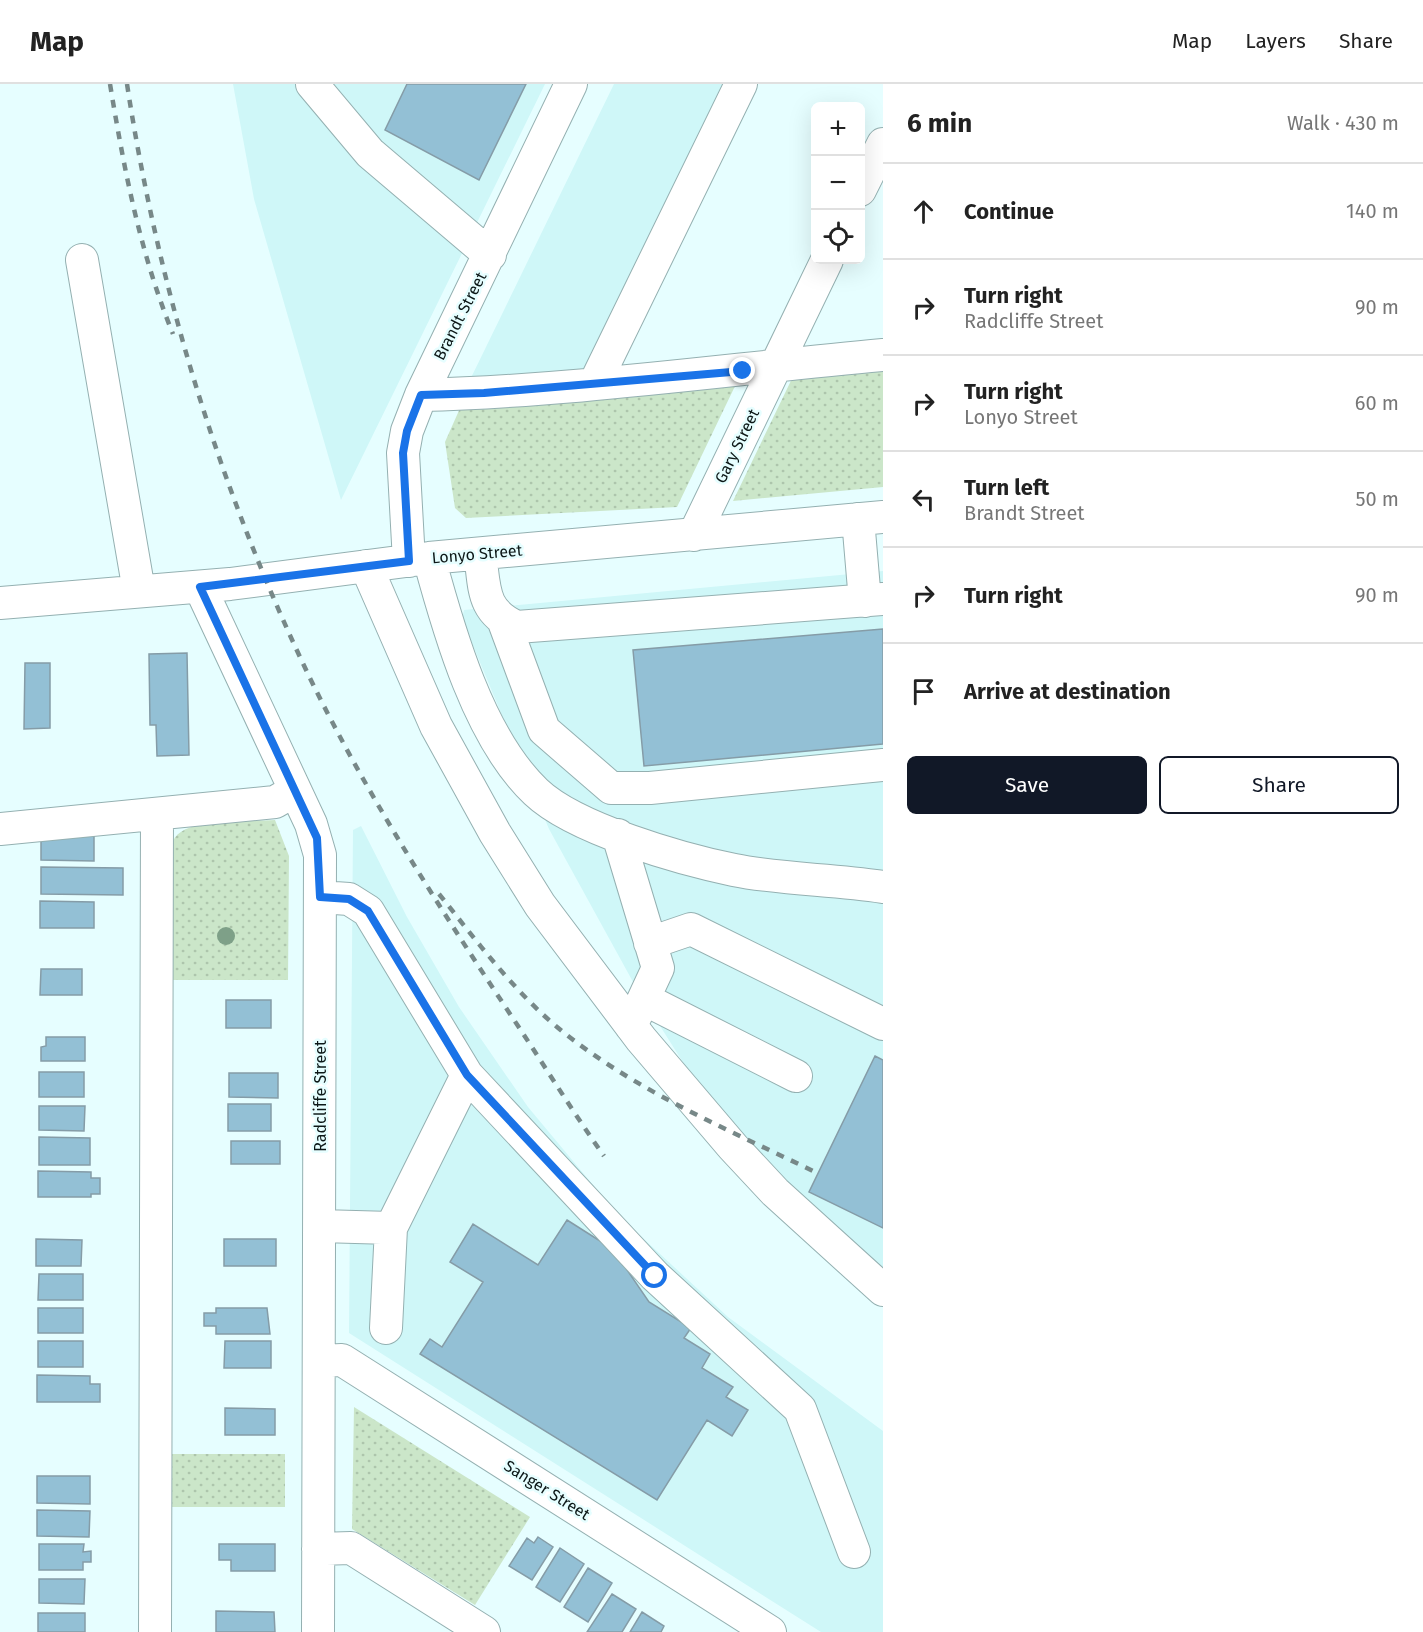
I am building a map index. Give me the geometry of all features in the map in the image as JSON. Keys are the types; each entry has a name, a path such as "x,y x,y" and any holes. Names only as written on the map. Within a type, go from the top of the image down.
{"street":[{"path":"312,84 370,153 490,255"},
{"name":"Brandt Street","path":"571,84 421,395 407,431 403,453 419,559 479,705 521,776 537,793 558,809 618,835 733,870 883,887"},
{"path":"595,384 741,84"},
{"path":"865,182 883,144"},
{"path":"81,260 139,591"},
{"name":"Gary Street","path":"694,535 825,264"},
{"path":"421,395 484,393 595,384 883,355"},
{"path":"504,622 517,627 874,600 870,518"},
{"name":"Lonyo Street","path":"0,603 200,587 419,559 870,518"},
{"path":"480,554 487,604 504,622 544,730 611,788 650,788 883,765"},
{"path":"366,566 436,726 495,833 540,905 637,1012 733,1147 775,1192 883,1290"},
{"name":"Radcliffe Street","path":"200,587 317,838 320,897 318,1632"},
{"path":"436,726 479,705"},
{"path":"0,829 275,802 294,791"},
{"path":"155,1632 157,814"},
{"path":"618,835 658,968 637,1012"},
{"path":"320,897 349,899 368,911 467,1075 655,1276 800,1408 854,1552"},
{"path":"650,943 692,929 883,1024"},
{"path":"637,1012 796,1076"},
{"path":"386,1328 391,1228 467,1075"},
{"path":"320,1226 391,1228"},
{"name":"Sanger Street","path":"320,1361 342,1360 770,1632"},
{"path":"318,1549 351,1548 484,1632"}],"shaded area":[{"path":"233,84 545,84 341,500 254,199"},
{"path":"614,84 753,84 618,366 467,386"},
{"path":"883,571 883,1302 761,1186 638,991 549,829 462,619 464,610"},
{"path":"361,826 407,917 459,1007 528,1107 618,1215 728,1317 883,1431 883,1632 821,1632 349,1333 353,830"}],"green space":[{"path":"883,355 883,487 733,501 800,362"},
{"path":"736,384 677,507 466,518 455,508 445,442 461,406"},
{"path":"275,820 289,856 288,980 172,980 173,841 190,827 204,824"},
{"path":"354,1407 530,1517 475,1605 352,1529"},
{"path":"168,1454 285,1454 285,1507 168,1507"}],"building":[{"path":"407,84 526,84 479,180 385,130"},
{"path":"883,629 883,744 644,766 633,650"},
{"path":"187,653 189,755 157,756 156,725 150,725 149,654"},
{"path":"25,663 50,663 50,728 24,729"},
{"path":"41,835 94,836 94,861 41,860"},
{"path":"41,867 123,868 123,895 41,894"},
{"path":"40,901 94,902 94,928 40,928"},
{"path":"41,969 82,969 82,995 40,995"},
{"path":"226,1000 271,1000 271,1028 226,1028"},
{"path":"46,1037 85,1037 85,1061 41,1061 41,1047 46,1046"},
{"path":"875,1056 883,1060 883,1228 809,1192"},
{"path":"39,1072 84,1072 84,1097 39,1097"},
{"path":"229,1073 278,1073 278,1098 229,1097"},
{"path":"228,1104 271,1104 271,1131 228,1131"},
{"path":"39,1106 85,1106 84,1131 39,1130"},
{"path":"39,1137 90,1138 90,1165 39,1165"},
{"path":"231,1141 280,1141 280,1164 231,1164"},
{"path":"38,1171 91,1172 91,1178 100,1178 100,1194 91,1194 91,1197 38,1197"},
{"path":"567,1220 627,1258 623,1264 649,1302 691,1328 684,1338 710,1354 702,1368 733,1387 726,1397 748,1410 732,1436 707,1420 657,1500 420,1354 430,1339 442,1347 483,1282 450,1262 473,1224 538,1265"},
{"path":"36,1239 82,1240 81,1266 36,1266"},
{"path":"224,1239 276,1239 276,1266 224,1266"},
{"path":"39,1274 83,1274 83,1300 38,1300"},
{"path":"38,1308 83,1308 83,1333 38,1333"},
{"path":"216,1308 267,1308 270,1334 216,1334 216,1326 204,1326 204,1313 216,1313"},
{"path":"38,1341 83,1341 83,1367 38,1367"},
{"path":"225,1341 271,1341 271,1368 224,1368"},
{"path":"37,1375 90,1376 90,1384 100,1384 100,1402 37,1402"},
{"path":"225,1408 275,1409 275,1435 225,1435"},
{"path":"37,1476 90,1476 90,1504 37,1503"},
{"path":"37,1510 90,1511 89,1537 37,1536"},
{"path":"538,1537 553,1547 532,1580 509,1566 527,1538 534,1543"},
{"path":"39,1544 84,1544 83,1552 91,1551 91,1562 83,1562 83,1570 39,1570"},
{"path":"219,1544 275,1544 275,1571 231,1571 231,1560 219,1560"},
{"path":"560,1548 584,1564 560,1602 536,1587"},
{"path":"588,1568 612,1583 588,1622 564,1607"},
{"path":"39,1579 85,1579 84,1604 39,1603"},
{"path":"612,1594 636,1609 622,1632 587,1632"},
{"path":"216,1611 274,1612 275,1632 216,1632"},
{"path":"642,1612 664,1626 661,1632 630,1632"},
{"path":"38,1613 85,1613 85,1632 38,1632"}],"railway":[{"path":"110,84 121,148 142,242 173,334"},
{"path":"127,84 140,160 174,311 220,459 276,604 308,674 382,812 465,945 604,1156"},
{"path":"439,894 495,964 525,997 586,1050 682,1107 815,1172"}],"route":[{"path":"655,1276 467,1075 368,911 349,899 320,897 320,855 317,838 200,587 409,561 403,453 407,431 421,395 484,393 743,371"}]}
